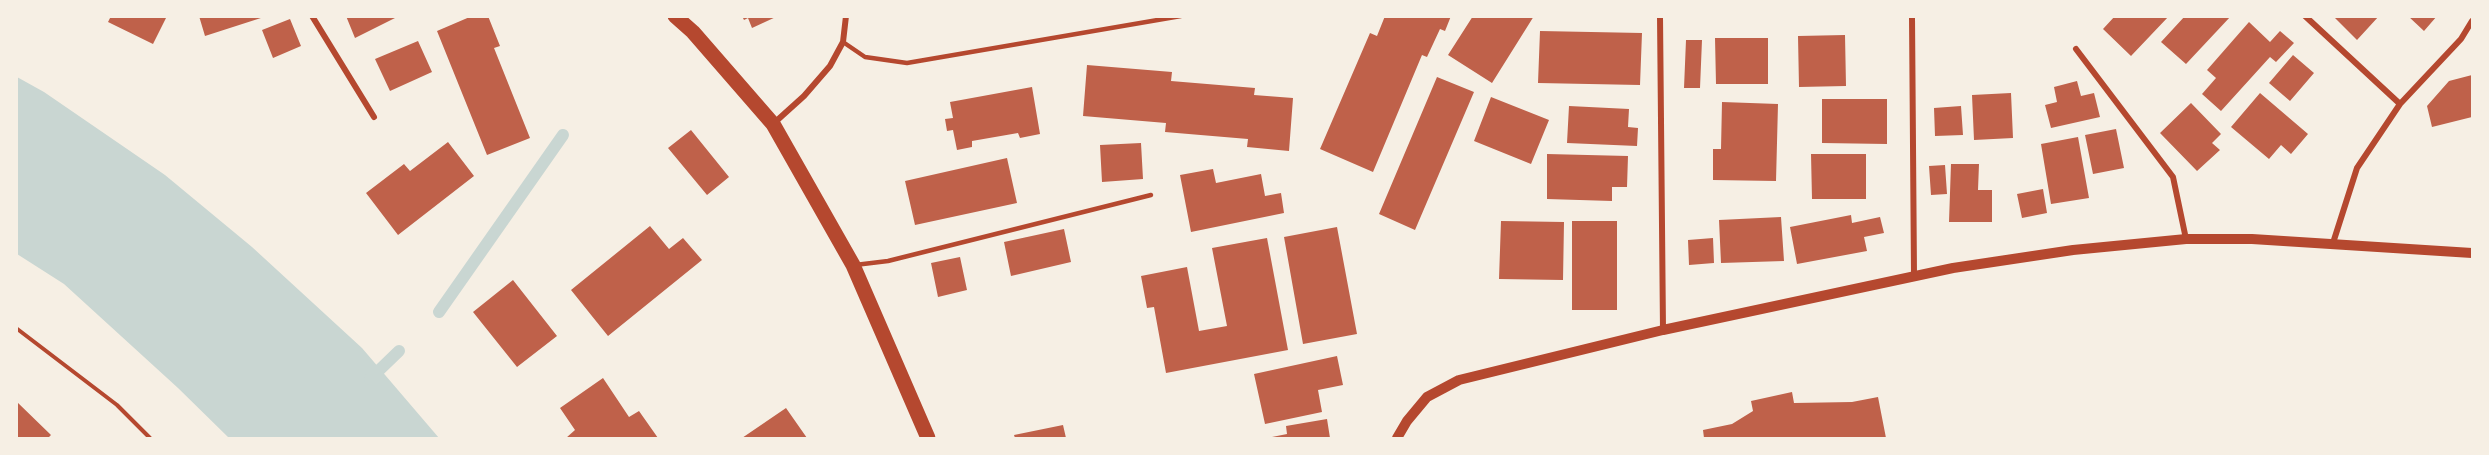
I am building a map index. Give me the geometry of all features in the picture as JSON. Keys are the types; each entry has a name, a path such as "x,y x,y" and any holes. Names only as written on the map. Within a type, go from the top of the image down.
{"main road":[{"path":"675,16 693,32 773,124 853,265 928,438"}],"street":[{"path":"312,16 374,117"},
{"path":"773,124 804,96 822,74 843,42 846,16"},
{"path":"1660,16 1663,330"},
{"path":"1912,16 1914,275"},
{"path":"2305,16 2400,104"},
{"path":"2333,243 2357,168 2400,104 2461,39 2472,21"},
{"path":"2076,49 2174,177 2186,239"},
{"path":"1397,438 1427,397 1459,380 1663,330 1914,275 2073,250 2186,239 2333,243 2472,253"}],"lane":[{"path":"843,42 865,57 907,63 1181,16"},
{"path":"853,265 888,261 1151,195"}],"path":[{"path":"16,328 117,405 150,438"}],"shaded area":[{"path":"17,77 44,92 165,175 252,247 362,348 439,438 229,438 64,284 17,254"}],"building":[{"path":"111,16 167,16 153,44 108,22"},
{"path":"199,16 264,16 264,17 205,36"},
{"path":"346,16 399,16 355,38"},
{"path":"472,16 488,16 500,46 494,48 530,138 487,155 437,31"},
{"path":"742,16 778,16 752,28 748,18 744,20"},
{"path":"1385,16 1451,16 1445,31 1440,29 1427,57 1422,55 1373,172 1320,149 1370,33 1377,36"},
{"path":"1473,16 1534,16 1492,83 1448,55"},
{"path":"2115,16 2169,16 2131,56 2103,29"},
{"path":"2185,16 2231,16 2186,64 2161,42"},
{"path":"2333,16 2379,16 2357,40"},
{"path":"2408,16 2437,16 2424,31"},
{"path":"290,19 301,46 273,58 262,30"},
{"path":"2249,22 2270,42 2280,31 2294,43 2276,62 2270,57 2221,111 2202,94 2216,78 2207,70"},
{"path":"1540,31 1642,33 1640,85 1538,83"},
{"path":"1845,35 1846,86 1799,87 1798,36"},
{"path":"1715,38 1768,38 1768,84 1716,84"},
{"path":"1686,40 1702,40 1700,88 1684,88"},
{"path":"418,41 432,72 390,91 375,59"},
{"path":"2293,55 2314,73 2290,101 2269,83"},
{"path":"1087,65 1172,72 1171,81 1255,88 1254,95 1293,98 1289,151 1247,147 1248,139 1165,132 1166,123 1083,116"},
{"path":"2472,75 2472,117 2432,127 2427,106 2449,81"},
{"path":"1437,77 1474,92 1415,230 1379,214"},
{"path":"2077,81 2081,96 2094,93 2100,117 2051,128 2045,105 2057,102 2054,87"},
{"path":"1032,87 1040,134 1020,138 1018,133 972,141 972,147 957,150 953,130 947,131 945,119 953,118 950,102"},
{"path":"2011,93 2013,138 1974,140 1972,95"},
{"path":"2260,93 2308,134 2291,154 2281,145 2269,159 2231,127"},
{"path":"1491,97 1549,120 1531,164 1474,141"},
{"path":"1822,99 1887,99 1887,144 1822,143"},
{"path":"1722,102 1778,104 1776,181 1713,180 1713,149 1721,149"},
{"path":"2191,103 2221,134 2212,143 2220,150 2197,171 2160,133"},
{"path":"1569,106 1629,109 1628,127 1638,128 1637,146 1567,143"},
{"path":"1961,106 1963,135 1935,136 1934,108"},
{"path":"2116,129 2124,168 2093,174 2085,135"},
{"path":"691,130 729,177 707,195 668,148"},
{"path":"2078,137 2089,198 2051,204 2041,144"},
{"path":"448,142 474,176 398,235 366,193 404,164 410,171"},
{"path":"1141,143 1143,179 1102,182 1100,145"},
{"path":"1547,154 1628,156 1627,187 1612,187 1612,201 1547,199"},
{"path":"1811,154 1866,154 1866,199 1812,199"},
{"path":"1007,158 1017,203 915,225 905,181"},
{"path":"1951,164 1979,164 1978,190 1992,190 1992,222 1949,222"},
{"path":"1945,165 1947,194 1931,195 1929,166"},
{"path":"1213,169 1216,183 1261,174 1265,196 1281,193 1284,213 1191,232 1180,175"},
{"path":"2043,189 2047,213 2022,218 2017,194"},
{"path":"1851,215 1852,223 1880,217 1884,233 1864,237 1867,251 1797,264 1790,227"},
{"path":"1781,217 1784,261 1721,263 1719,220"},
{"path":"1501,221 1564,222 1563,280 1499,279"},
{"path":"1572,221 1617,221 1617,310 1572,310"},
{"path":"650,226 669,249 683,238 702,260 608,336 571,290"},
{"path":"1337,227 1357,334 1303,344 1284,237"},
{"path":"1064,229 1071,262 1011,276 1004,242"},
{"path":"1267,238 1288,350 1166,373 1154,307 1147,308 1141,276 1187,267 1199,331 1227,326 1212,248"},
{"path":"1713,238 1714,263 1689,265 1688,240"},
{"path":"960,257 967,290 938,297 931,263"},
{"path":"513,280 557,336 517,367 473,312"},
{"path":"1337,356 1343,385 1318,390 1322,412 1265,424 1254,374"},
{"path":"603,378 629,417 639,411 658,438 566,438 575,430 560,408"},
{"path":"1792,392 1794,403 1852,402 1878,397 1886,438 1704,438 1703,430 1732,424 1753,411 1751,401"},
{"path":"16,401 51,435 48,438 16,438"},
{"path":"786,408 807,438 742,438"},
{"path":"1327,419 1330,438 1267,438 1287,434 1286,426"},
{"path":"1063,425 1066,438 1015,438 1014,435"}],"waterway":[{"path":"439,312 563,135"},
{"path":"370,379 399,351"}]}
